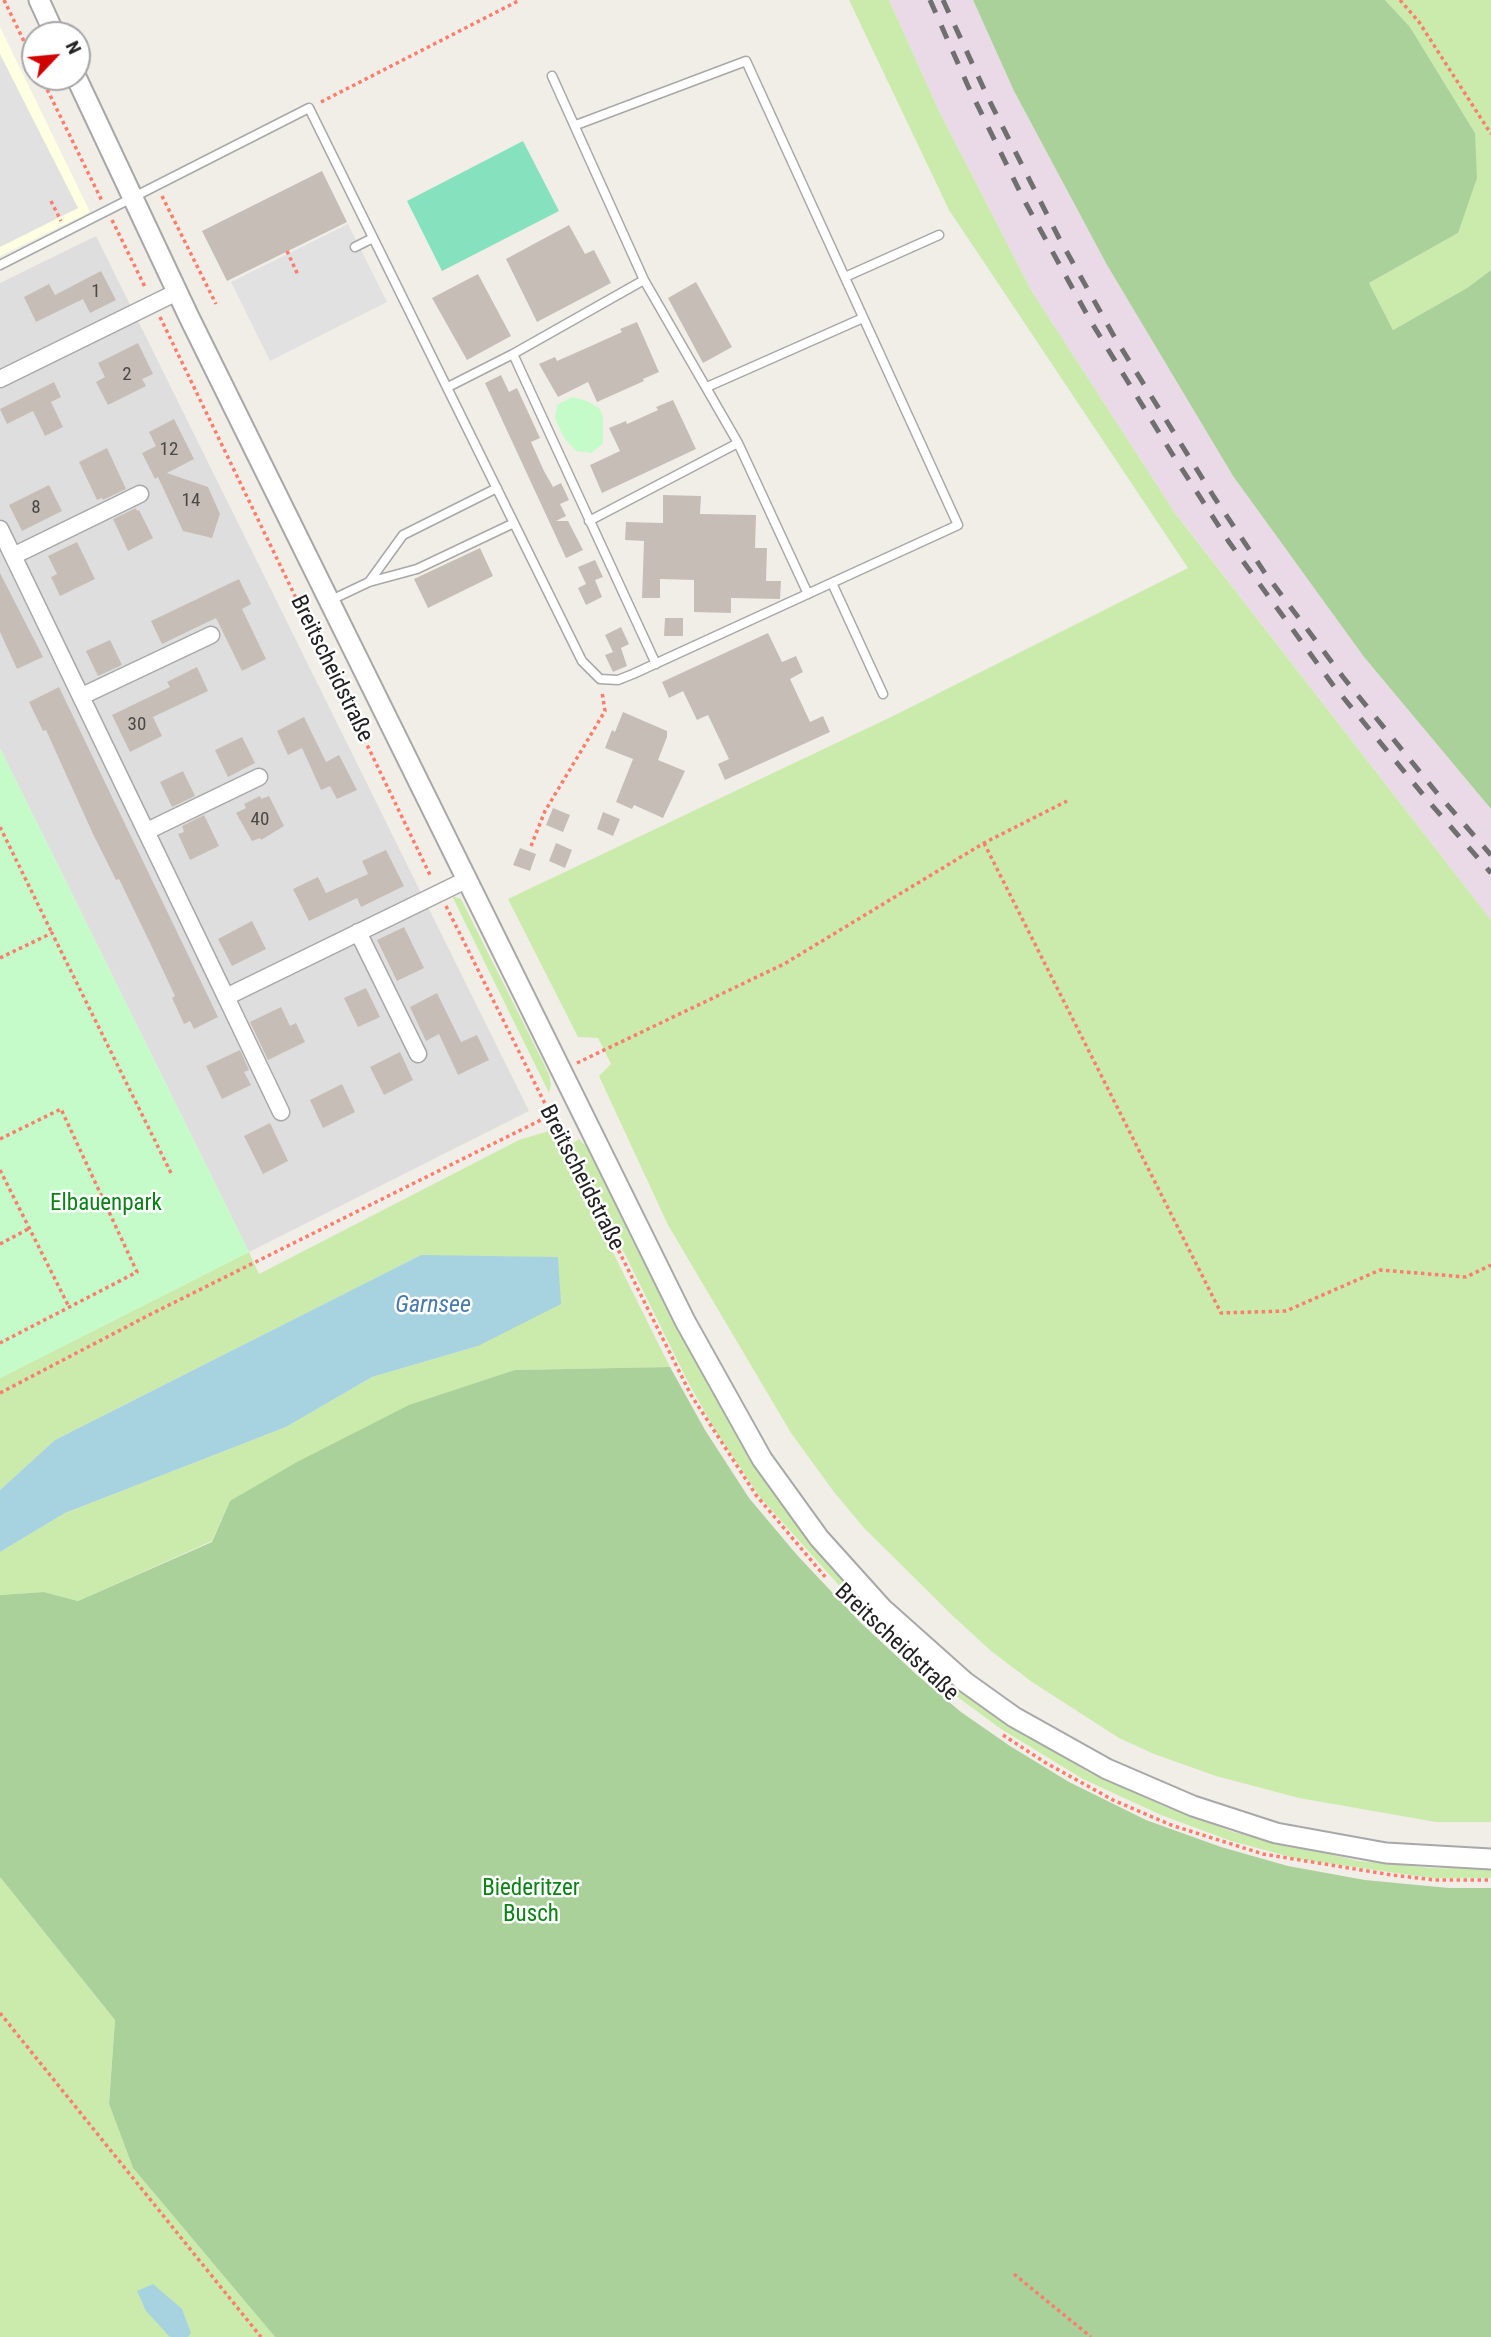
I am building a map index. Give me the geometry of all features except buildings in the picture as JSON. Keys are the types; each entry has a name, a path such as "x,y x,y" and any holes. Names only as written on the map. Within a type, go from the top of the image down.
{"street":[{"path":"39,0 49,21"},
{"name":"Breitscheidstraße","path":"82,91 177,292 685,1321 762,1459 804,1518 851,1575 897,1623 948,1668 1014,1717 1070,1750 1145,1787 1265,1830 1332,1845 1413,1856 1491,1860"},
{"path":"0,379 177,292"},
{"path":"13,556 140,494"},
{"path":"0,529 281,1112"},
{"path":"82,696 211,635"},
{"path":"147,831 259,777"},
{"path":"226,997 466,880"},
{"path":"358,932 418,1054"}],"lane":[{"path":"0,265 309,108 582,661 600,679 618,680 656,664 958,525 746,61 576,125"},
{"path":"552,76 644,280 738,443 808,594"},
{"path":"845,277 939,235"},
{"path":"355,247 373,238"},
{"path":"448,387 513,354 644,280"},
{"path":"707,387 863,318"},
{"path":"513,354 656,664"},
{"path":"589,521 738,443"},
{"path":"369,582 403,535 497,488"},
{"path":"329,601 369,582 417,569 514,523"},
{"path":"832,583 883,694"}],"path":[{"path":"4,0 21,35"},
{"path":"309,108 520,0"},
{"path":"1400,0 1419,22 1491,134"},
{"name":"Breitscheidstraße","path":"48,91 439,892 691,1395 756,1495 832,1584"},
{"path":"157,186 216,304"},
{"path":"51,201 66,232"},
{"path":"287,251 298,275"},
{"path":"531,846 545,811 605,711 600,679"},
{"path":"562,1070 784,964 984,844 1067,801"},
{"path":"0,827 172,1175"},
{"path":"984,844 1221,1313 1286,1311 1380,1270 1466,1277 1491,1265"},
{"path":"0,958 52,933"},
{"path":"0,1139 61,1109 137,1272 0,1343"},
{"path":"0,1393 151,1314 539,1121"},
{"path":"1,1172 69,1307"},
{"path":"0,1244 30,1228"},
{"name":"Breitscheidstraße","path":"877,1631 944,1691"},
{"path":"1002,1735 1113,1800 1171,1825 1263,1854 1435,1880 1491,1880"},
{"path":"0,2013 261,2337"},
{"path":"1014,2274 1091,2337"}],"shaded area":[{"path":"889,0 973,0 1014,91 1107,265 1233,476 1364,657 1491,809 1491,920 1173,510 1031,290 939,111"},
{"path":"0,27 21,70 21,91 31,91 90,212 0,256"},
{"path":"0,54 78,208 0,247"},
{"path":"348,224 387,302 270,361 231,282"},
{"path":"96,236 529,1111 249,1252 0,748 0,283"}],"green space":[{"path":"849,0 889,0 939,111 1031,290 1175,513 1491,920 1491,1822 1436,1822 1299,1798 1216,1776 1154,1754 1119,1738 1032,1682 991,1651 954,1617 864,1528 791,1433 668,1225 599,1076 611,1064 598,1038 578,1037 508,899 891,717 1188,568 949,210"},
{"path":"973,0 1385,0 1410,27 1475,133 1477,178 1458,233 1369,283 1393,330 1467,288 1491,270 1491,809 1364,657 1233,476 1107,265 1014,91"},
{"path":"1385,0 1491,0 1491,270 1467,288 1393,330 1369,283 1458,233 1475,133 1410,27"},
{"path":"523,141 559,211 442,271 407,201"},
{"path":"572,397 599,408 603,416 603,444 591,453 576,451 564,438 555,418 557,405"},
{"name":"Elbauenpark","path":"0,748 249,1252 0,1378"},
{"path":"452,896 461,899 549,1074 549,1093"},
{"path":"552,1130 670,1367 515,1370 230,1501 212,1541 78,1601 44,1592 0,1595 0,1552 65,1513 286,1427 372,1377 478,1346 421,1255 55,1440 0,1490 0,1378 249,1252 259,1274 519,1140"},
{"path":"579,1139 586,1146 711,1390 777,1499 830,1566 883,1626 939,1675 1007,1723 1088,1772 1166,1807 1233,1832 1359,1861 1432,1868 1491,1869 1491,1878 1431,1878 1298,1859 1231,1841 1161,1815 1083,1779 1001,1729 933,1679 877,1628 760,1497 716,1432 688,1382 574,1151 573,1143"},
{"name":"Biederitzer Busch","path":"670,1367 705,1430 749,1498 797,1555 861,1623 917,1675 961,1712 1010,1746 1069,1782 1146,1820 1221,1847 1288,1866 1365,1880 1449,1888 1491,1888 1491,2337 275,2337 133,2168 109,2104 115,2020 0,1877 0,1595 44,1592 78,1601 212,1542 230,1501 297,1462 409,1405 515,1370"},
{"path":"0,1877 115,2020 109,2104 133,2168 275,2337 0,2337"}],"water":[{"name":"Garnsee","path":"421,1255 558,1257 561,1304 478,1346 372,1377 286,1427 65,1513 0,1552 0,1490 55,1440"},
{"path":"153,2284 182,2309 191,2333 188,2337 170,2337 146,2311 137,2291"}],"railway":[{"path":"930,0 968,86 1024,200 1090,320 1171,452 1229,542 1333,685 1491,873"},
{"path":"943,0 989,100 1059,238 1115,338 1214,497 1265,573 1343,677 1491,855"}]}
